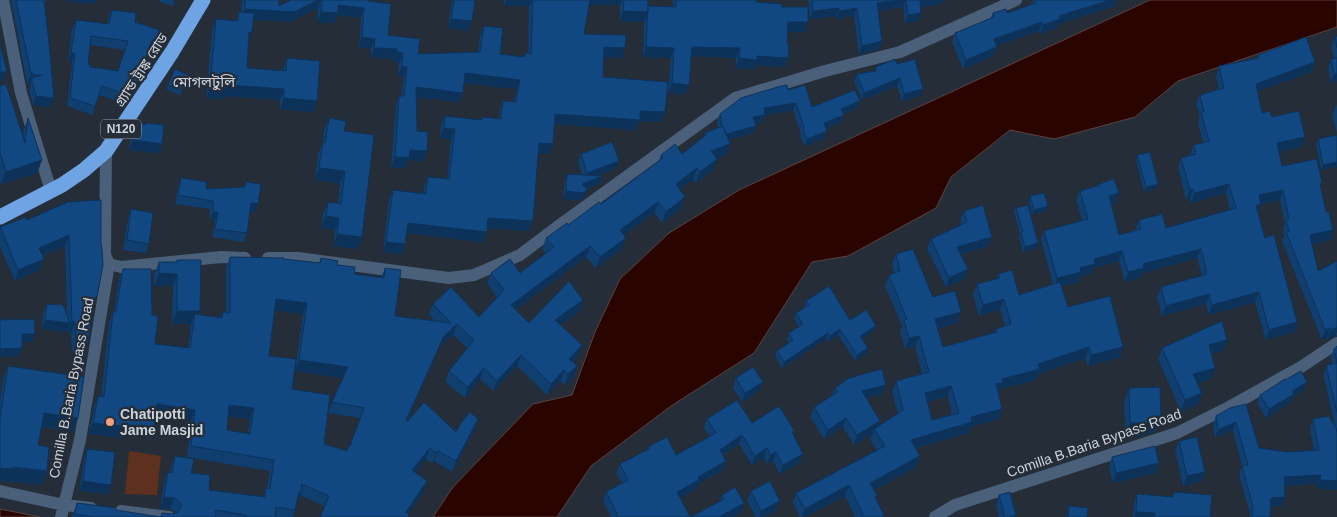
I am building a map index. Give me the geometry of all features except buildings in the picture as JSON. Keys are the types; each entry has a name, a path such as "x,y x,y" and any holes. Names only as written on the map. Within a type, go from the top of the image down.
{"highway":[{"name":"গ্র্যান্ড ট্রাঙ্ক রোড","path":"0,217 62,185 84,170 106,151 172,52 203,0"}],"street":[{"path":"3,0 21,93 51,191"},
{"path":"109,264 122,267 221,257 298,258 449,278 474,275 520,256 565,221 736,98 825,71 900,52 1016,0"},
{"name":"Comilla B.Baria Bypass Road","path":"63,511 80,440 109,264 105,255 106,151"},
{"name":"Comilla B.Baria Bypass Road","path":"935,517 955,505 1177,434 1301,367 1337,343"},
{"path":"0,491 63,511 107,510 169,517"}],"shaded area":[{"path":"1150,0 1337,0 1337,27 1178,81 1135,117 1054,139 1010,130 951,177 936,208 848,256 812,262 754,353 671,406 591,466 557,517 433,517 453,487 533,404 572,395 595,332 620,279 669,233 739,190"},
{"path":"129,451 161,456 157,495 125,494"},
{"path":"0,509 40,517 0,517"}],"place":[{"name":"Chatipotti Jame Masjid","path":"110,422"}],"district":[{"name":"মোগলটুলি","path":"204,81"}]}
